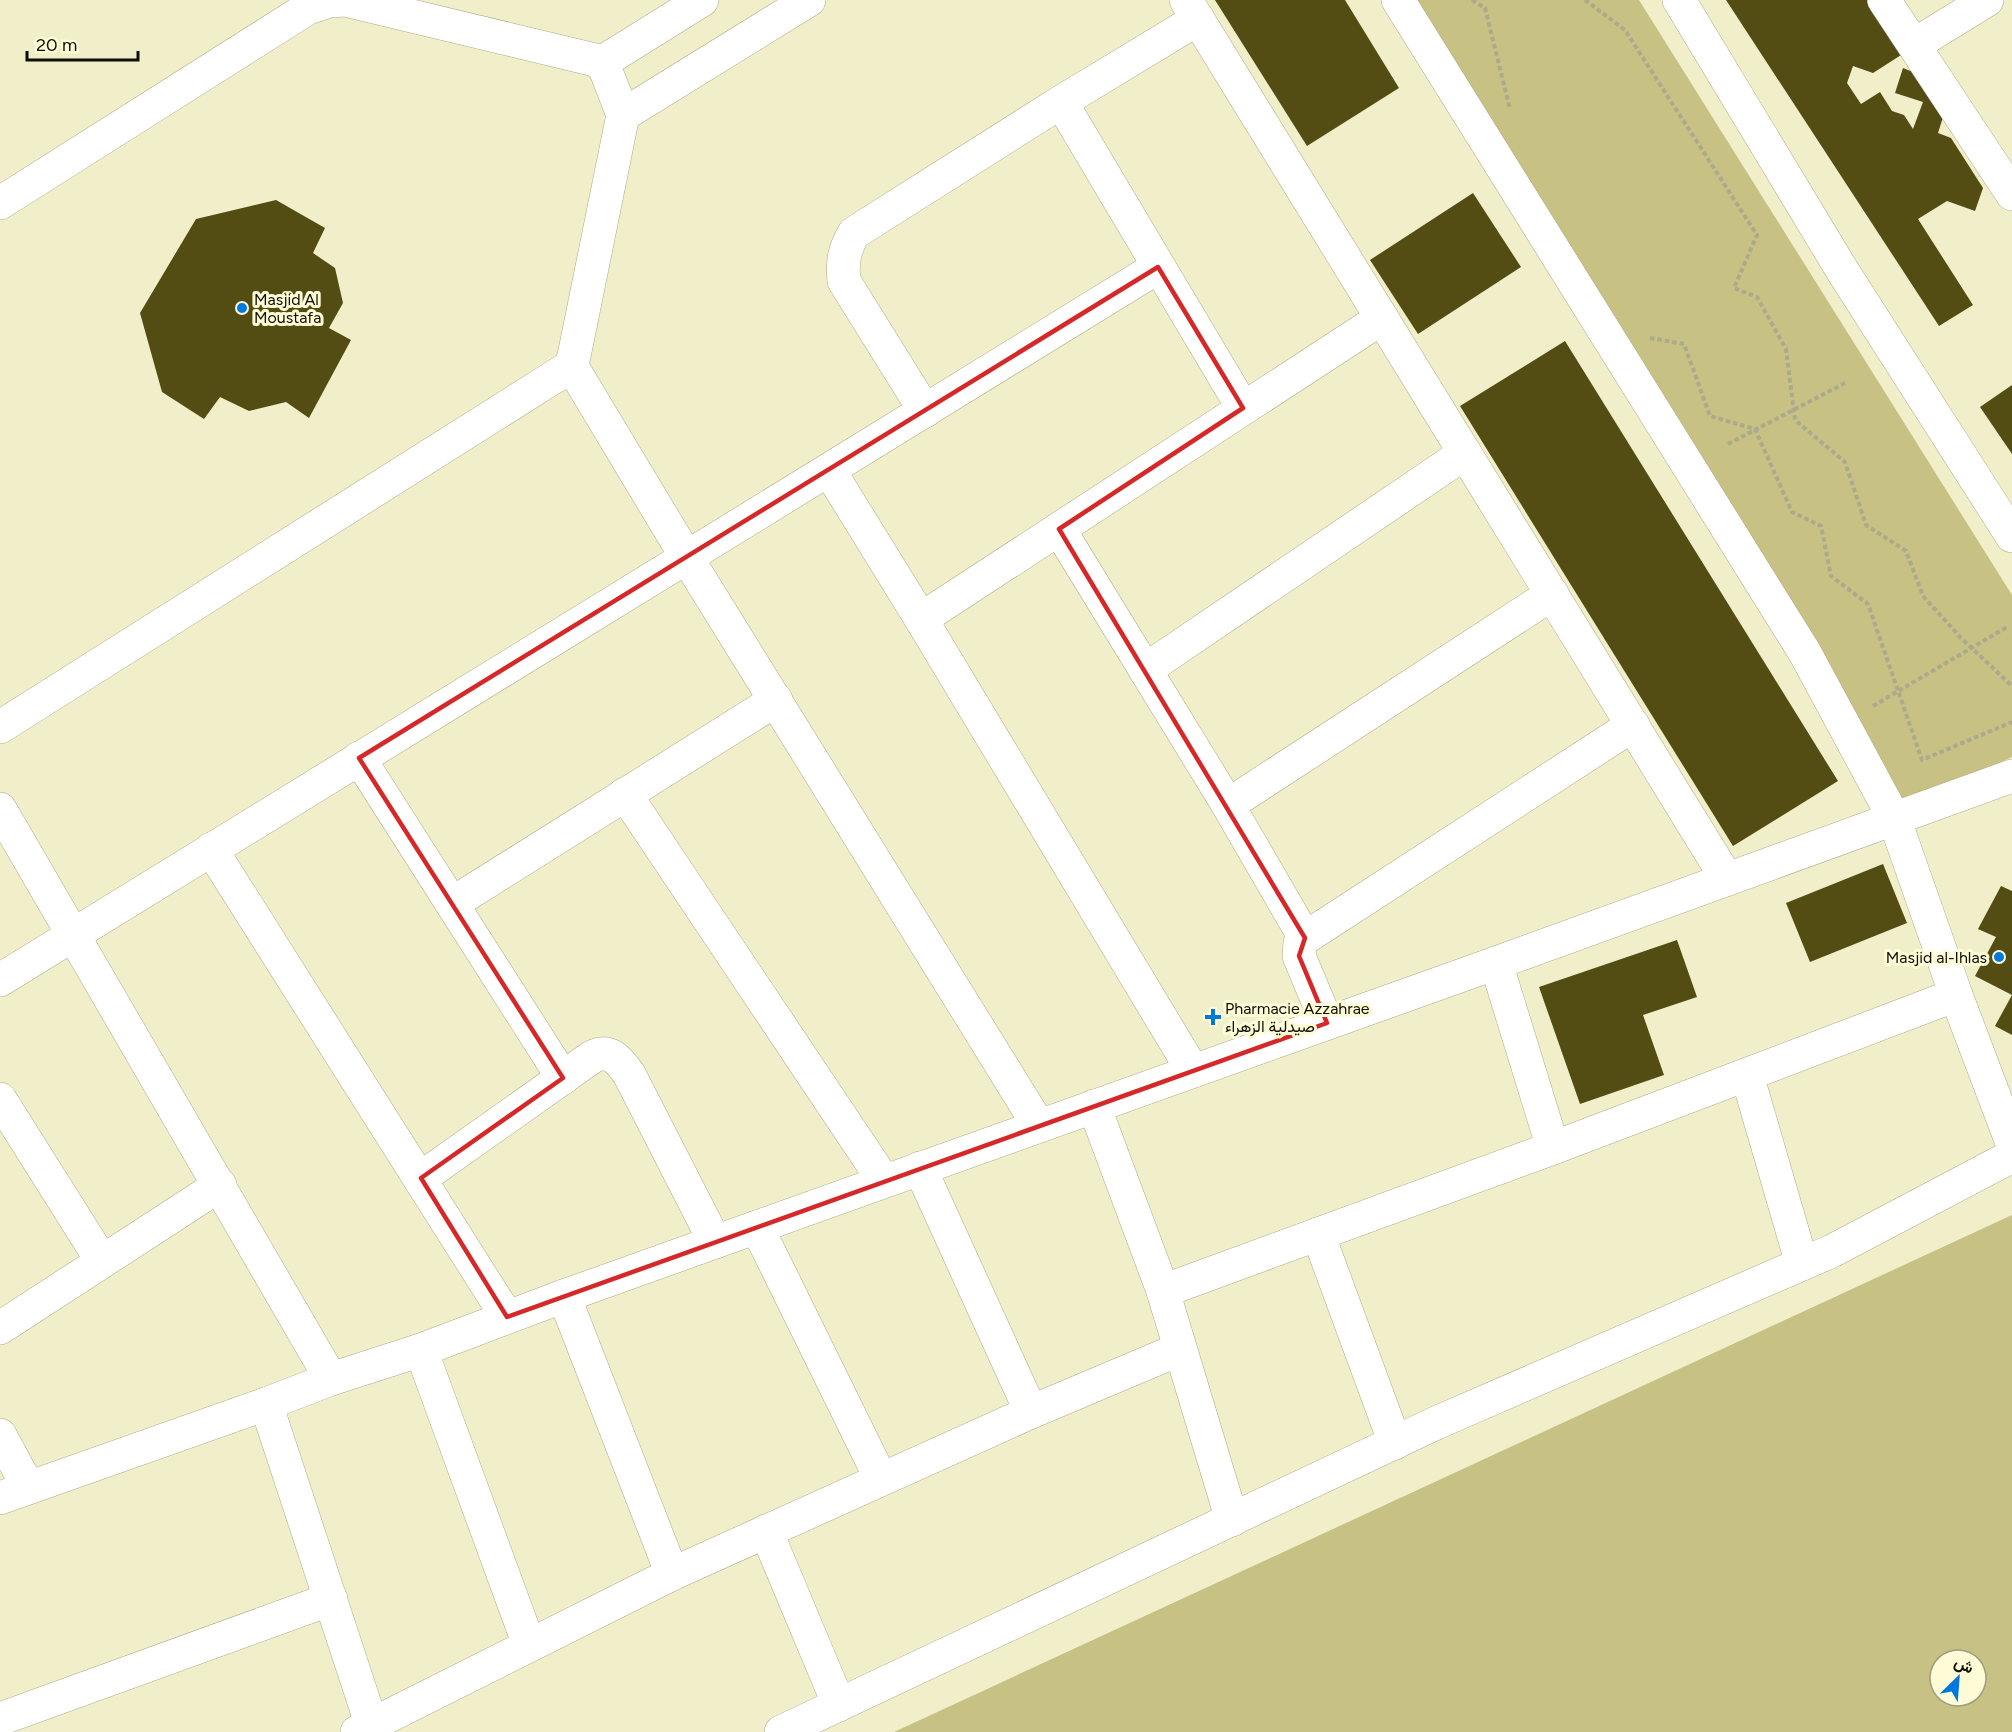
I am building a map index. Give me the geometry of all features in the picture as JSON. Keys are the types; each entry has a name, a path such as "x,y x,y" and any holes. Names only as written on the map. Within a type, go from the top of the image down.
{"street":[{"path":"0,203 308,8 328,1 345,0 601,63 702,0"},
{"path":"622,115 809,0"},
{"path":"1398,0 1805,653 1894,818 1956,995 2012,1143"},
{"path":"1679,0 1842,270 2012,536"},
{"path":"1884,0 2012,194"},
{"path":"1914,45 1987,0"},
{"path":"925,411 844,281 842,262 846,246 854,234 1061,102 1192,10 1727,879"},
{"path":"0,727 571,365 622,115 601,63"},
{"path":"1061,102 1244,408"},
{"path":"0,980 1158,267"},
{"path":"921,619 1382,318"},
{"path":"571,365 687,558 1039,1126"},
{"path":"1145,670 1465,453"},
{"path":"829,470 1193,1071"},
{"path":"1059,529 1228,805 1305,938"},
{"path":"1228,805 1552,594"},
{"path":"453,903 776,700"},
{"path":"1328,1023 1299,956 1300,943 1305,938 1633,725"},
{"path":"359,758 563,1078"},
{"path":"0,1435 14,1493 331,1379 421,1350 564,1296 2012,776"},
{"path":"625,794 884,1181"},
{"path":"0,809 331,1379"},
{"path":"212,849 507,1317"},
{"path":"1496,963 1553,1148"},
{"path":"1163,1291 1553,1148 1956,995"},
{"path":"421,1178 598,1054 612,1055 620,1061 629,1074 715,1242"},
{"path":"1747,1075 1802,1264"},
{"path":"0,1099 102,1262"},
{"path":"1094,1106 1163,1291 1233,1520"},
{"path":"781,1732 1436,1423 1832,1251 2012,1156"},
{"path":"920,1168 1030,1412"},
{"path":"0,1328 220,1185"},
{"path":"757,1227 881,1479"},
{"path":"1318,1234 1395,1443"},
{"path":"564,1296 672,1574"},
{"path":"266,1404 331,1599 368,1730 529,1645 672,1574 1030,1412 1180,1349"},
{"path":"421,1350 529,1645"},
{"path":"766,1532 839,1704"},
{"path":"0,1719 331,1599"}],"path":[{"path":"1472,0 1485,8 1511,113"},
{"path":"1585,0 1625,30 1757,236 1734,288 1757,297 1786,349 1795,420 1845,462 1866,525 1906,551 1923,596 2012,686"},
{"path":"1642,336 1684,344 1710,417 1755,429"},
{"path":"1728,444 1847,382"},
{"path":"1755,429 1792,512 1821,526 1831,576 1868,604 1922,760 2012,722"},
{"path":"1866,711 2007,627"}],"highlighted area":[{"path":"1158,267 1243,408 1059,529 1305,938 1299,956 1327,1023 507,1317 421,1178 563,1078 359,758"}],"shaded area":[{"path":"1412,0 1639,0 2012,595 2012,757 1898,808"},
{"path":"2012,1215 2012,1732 894,1732"}],"building":[{"path":"1215,0 1345,0 1399,88 1307,146"},
{"path":"1726,0 1881,0 1912,48 1873,73 1853,66 1847,83 1861,104 1880,92 1892,111 1904,115 1913,129 1923,102 1895,93 1903,68 1918,74 1944,114 1938,133 1951,138 1983,188 1975,211 1947,201 1918,219 1973,305 1939,326"},
{"path":"1473,193 1521,267 1418,334 1370,260"},
{"name":"Masjid Al Moustafa","path":"276,200 325,228 313,253 335,268 343,303 329,328 351,340 309,418 286,402 249,411 220,397 204,419 162,392 140,313 196,219"},
{"path":"1565,341 1838,781 1733,846 1460,406"},
{"path":"2012,385 2012,454 1980,407"},
{"path":"1883,864 1907,923 1810,962 1786,903"},
{"name":"Masjid al-Ihlas","path":"2001,886 2012,891 2012,995 1975,976 1996,937 1978,929"},
{"path":"1677,940 1697,997 1643,1015 1664,1075 1580,1104 1539,987"},
{"name":"Masjid al-Ihlas","path":"2012,995 2012,1035 1995,1026"}],"place":[{"name":"Masjid Al Moustafa","path":"242,308"},
{"name":"Masjid al-Ihlas","path":"1999,957"},
{"name":"Pharmacie Azzahrae صيدلية الزهراء","path":"1213,1017"}]}
